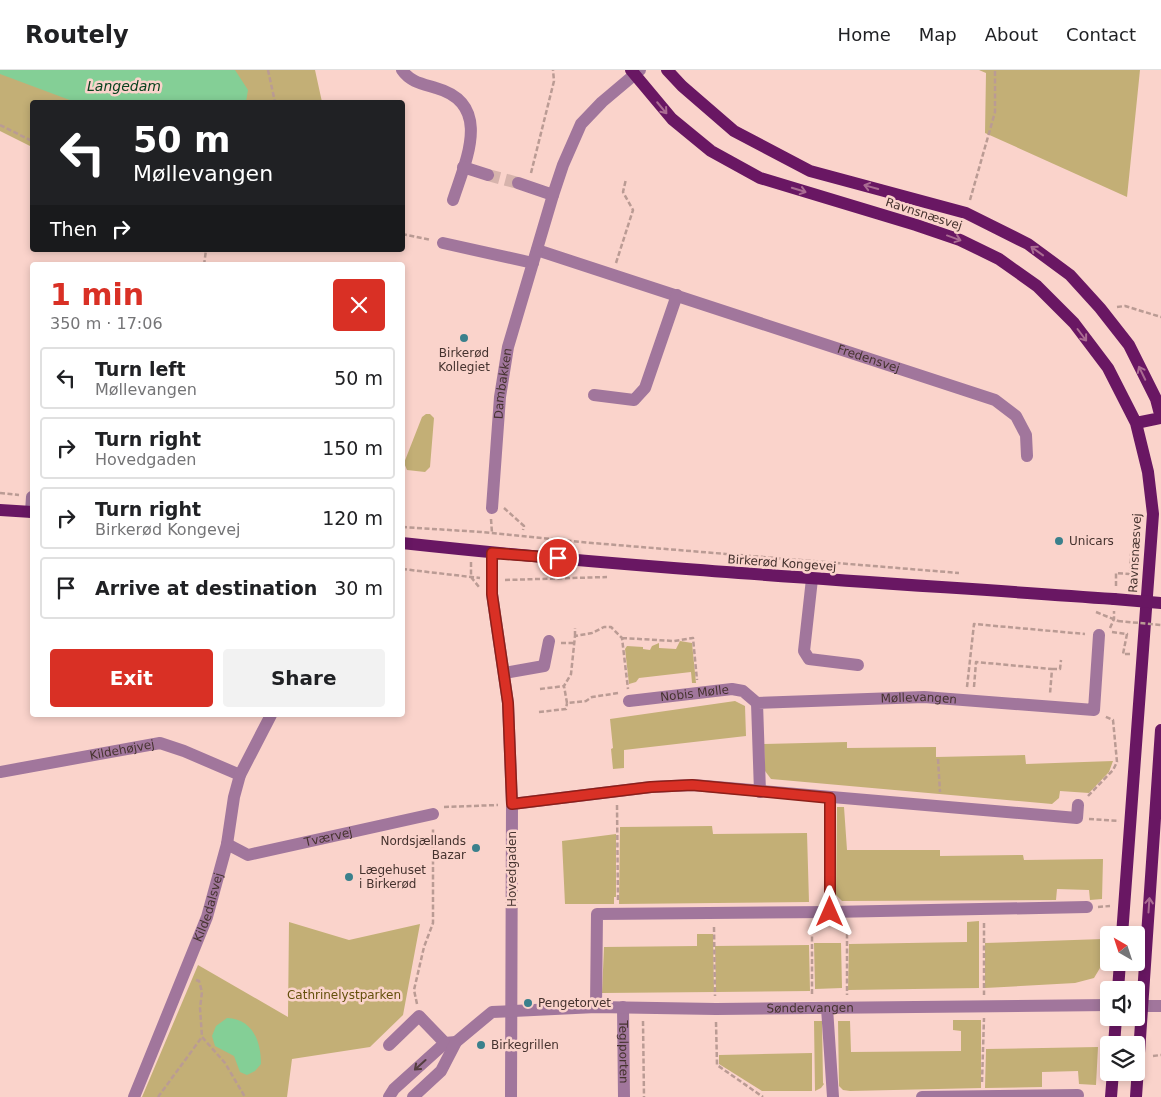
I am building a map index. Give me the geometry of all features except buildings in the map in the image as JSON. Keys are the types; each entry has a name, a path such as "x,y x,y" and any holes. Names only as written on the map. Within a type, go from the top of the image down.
{"main road":[{"name":"Ravnsnæsvej","path":"667,70 682,86 734,131 810,170 966,213 1028,244 1070,275 1100,308 1129,345 1156,399 1161,418"},
{"name":"Ravnsnæsvej","path":"635,72 672,119 711,151 760,178 960,240 999,260 1037,286 1074,324 1108,368 1136,422 1148,472 1153,514 1123,926"},
{"path":"1136,422 1161,418"},
{"path":"0,510 30,512"},
{"name":"Birkerød Kongevej","path":"405,543 492,553 812,579 1115,593 1161,603"},
{"path":"1141,981 1161,730"},
{"path":"1136,1097 1138,1026"},
{"path":"1111,1097 1112,1081"}],"street":[{"path":"402,70 406,76 414,81 446,91 458,98 466,108 471,121 471,134 453,200"},
{"name":"Dambakken","path":"492,502 500,397 508,347 553,194 581,124 635,72"},
{"path":"463,167 488,175"},
{"path":"523,185 553,194"},
{"path":"443,242 533,263"},
{"name":"Fredensvej","path":"537,250 995,400 1016,416 1026,435 1027,456"},
{"path":"594,395 634,400 645,388 677,296"},
{"name":"Hovedgaden","path":"492,553 492,594 508,703 512,804 511,1097"},
{"path":"812,579 804,651 809,659 858,665"},
{"path":"1094,710 1099,635"},
{"path":"504,673 544,666 549,641"},
{"name":"Nobis Mølle","path":"629,700 732,689 743,691 757,703"},
{"name":"Møllevangen","path":"757,703 924,698 1094,710"},
{"path":"757,703 760,792"},
{"name":"Kildedalsvej","path":"134,1097 207,917 227,844 234,798 240,774 270,717"},
{"name":"Kildehøjvej","path":"0,772 160,743 240,774"},
{"path":"512,804 651,787 692,785 940,807 1078,812"},
{"path":"830,798 830,912"},
{"name":"Tværvej","path":"227,844 248,855 433,814"},
{"path":"596,1007 597,914 846,912 1087,907"},
{"name":"Søndervangen","path":"389,1097 394,1088 450,1042 492,1012 596,1007 716,1009 1100,1005"},
{"path":"1145,1006 1161,1006"},
{"name":"Teglporten","path":"623,1007 624,1097"},
{"path":"827,1008 833,1097"},
{"path":"389,1045 419,1016 450,1042 441,1072 413,1097"},
{"path":"922,1097 1078,1095"}],"path":[{"path":"268,70 275,100"},
{"path":"523,185 554,81 553,70"},
{"path":"966,213 995,112 995,70"},
{"path":"0,125 30,140"},
{"path":"612,274 633,210 623,192 626,179"},
{"path":"405,235 443,242"},
{"path":"1100,308 1125,306 1161,317"},
{"path":"0,494 30,497"},
{"path":"492,502 524,526 523,530"},
{"path":"405,527 474,531 592,543 960,574"},
{"path":"474,531 471,576 480,588"},
{"path":"1123,654 1127,634 1108,631 1114,619 1116,573 1130,574 1131,554"},
{"path":"405,569 492,579"},
{"path":"1115,593 1122,587"},
{"path":"1118,620 1161,625"},
{"path":"969,701 974,624 1099,635"},
{"path":"575,636 592,633 604,627 611,627 622,638 629,700"},
{"path":"539,712 566,709 567,703 564,686 571,674 575,628"},
{"path":"622,638 674,641 693,638 699,693"},
{"path":"969,701 976,662 1060,669 1061,660"},
{"path":"1049,706 1052,668"},
{"path":"567,703 586,701 592,697 616,695 627,685"},
{"path":"540,689 564,686"},
{"path":"1094,710 1113,720 1117,762 1113,770 1078,812 1130,822"},
{"path":"938,759 940,807"},
{"path":"617,791 618,914"},
{"path":"419,1016 414,990 424,947 433,923 433,814 438,808 512,804"},
{"path":"1087,907 1124,906"},
{"path":"982,1096 984,909"},
{"path":"812,912 812,1008"},
{"path":"846,912 847,1008"},
{"path":"714,913 716,1065 762,1097"},
{"path":"184,974 199,981 202,992 200,1008 202,1036 225,1063 245,1097"},
{"path":"642,1007 644,1097"},
{"path":"158,1097 202,1036"}],"green space":[{"path":"0,70 315,70 322,100 30,100 30,146 0,131"},
{"path":"979,70 1140,70 1127,197 985,133 986,73"},
{"path":"430,414 434,418 430,467 425,472 407,470 405,460 422,417"},
{"path":"680,641 692,643 696,683 692,683 691,672 639,678 636,682 629,684 625,649 627,646 643,647 643,649 650,650 652,646 659,643 659,648 676,649"},
{"path":"735,701 745,706 746,736 624,750 624,768 613,769 610,719"},
{"path":"847,742 847,748 936,747 936,757 1025,755 1026,764 1113,761 1109,772 1089,793 1060,791 1059,798 1052,804 771,779 765,771 764,744"},
{"path":"837,807 844,807 847,850 940,850 940,856 1023,855 1024,860 1103,859 1102,899 1090,900 1089,890 1057,889 1056,900 842,901 836,895"},
{"path":"712,826 713,834 807,833 809,902 619,904 620,827"},
{"path":"616,834 616,897 614,897 614,904 565,904 562,841"},
{"path":"979,921 979,988 848,990 849,944 967,942 967,922"},
{"name":"Cathrinelystparken","path":"289,922 349,940 420,924 403,1015 370,1047 292,1059 287,1097 142,1097 198,965 288,1017"},
{"path":"697,934 713,934 714,992 602,993 604,947 697,946"},
{"path":"1100,939 1100,968 1094,978 1075,983 985,988 985,943"},
{"path":"814,943 841,943 842,988 815,989"},
{"path":"809,945 810,991 716,992 715,946"},
{"path":"953,1020 981,1020 981,1088 850,1091 843,1090 839,1086 838,1021 850,1021 851,1052 961,1051 961,1031 953,1030"},
{"path":"814,1021 822,1021 824,1084 815,1091"},
{"path":"1098,1047 1096,1085 1079,1084 1078,1071 1042,1072 1042,1087 985,1088 986,1049"},
{"path":"812,1053 812,1091 762,1091 719,1064 719,1055"}],"water":[{"name":"Langedam","path":"0,70 235,70 248,90 246,100 70,100 0,74"},
{"path":"227,1018 236,1019 249,1027 257,1040 261,1064 255,1071 247,1075 240,1072 234,1056 215,1046 212,1036 216,1026"}],"tunnel":[{"path":"488,175 518,183"}],"place":[{"name":"Birkerød Kollegiet","path":"464,338"},
{"name":"Unicars","path":"1059,541"},
{"name":"Nordsjællands Bazar","path":"476,848"},
{"name":"Lægehuset i Birkerød","path":"349,877"},
{"name":"Pengetorvet","path":"528,1003"},
{"name":"Birkegrillen","path":"481,1045"}],"route":[{"path":"558,558 492,553 492,594 508,703 512,804 651,787 692,785 830,798 830,912"}]}
